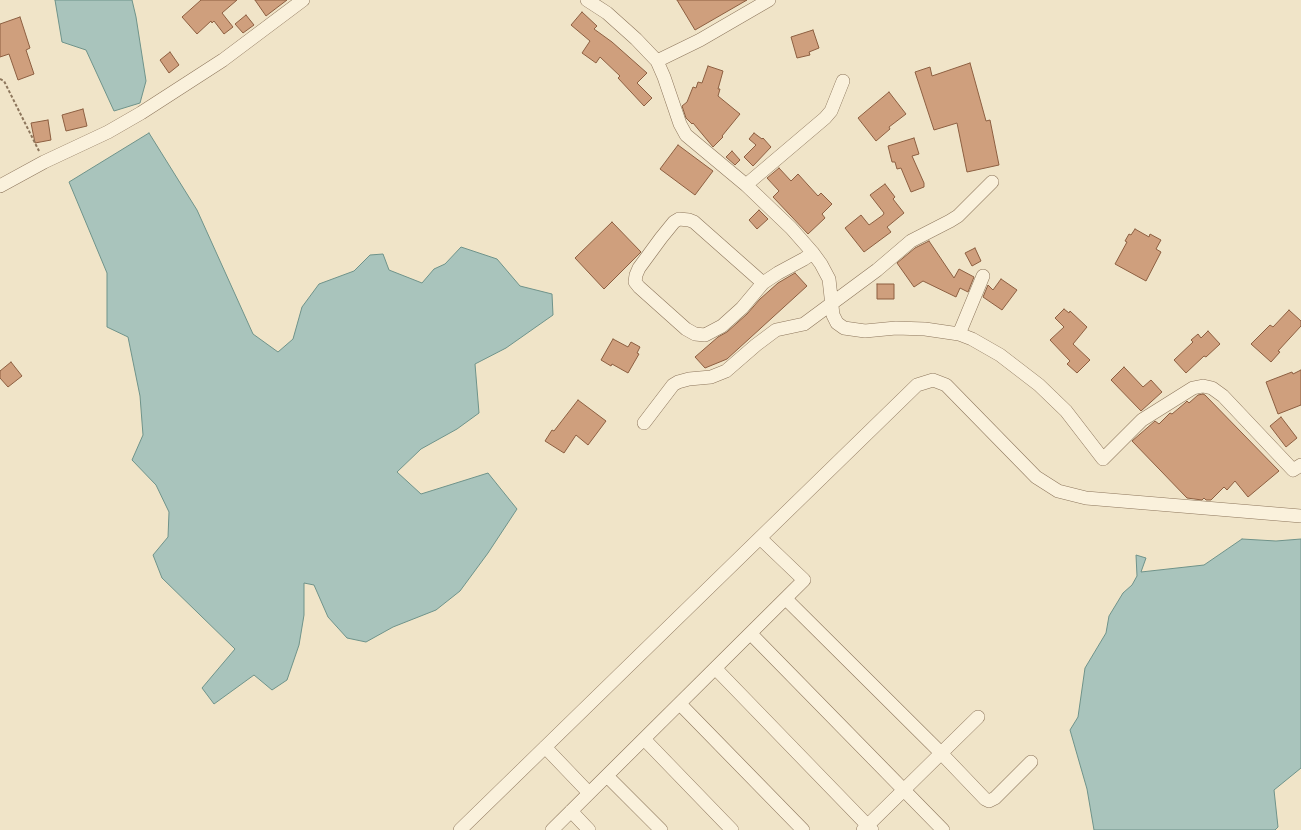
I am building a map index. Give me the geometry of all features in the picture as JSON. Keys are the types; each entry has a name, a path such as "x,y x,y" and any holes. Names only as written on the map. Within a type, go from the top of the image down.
{"street":[{"path":"0,186 44,162 108,132 165,99 223,60 303,0"},
{"path":"587,0 607,13 636,39 657,61 683,131 746,185 791,228 813,253 829,279 834,320 840,326 849,330 909,328 959,334 972,339 1000,355 1028,374 1058,402 1103,459 1142,420 1193,388 1203,386 1212,388 1223,396 1293,470 1301,465"},
{"path":"657,61 700,40 769,0"},
{"path":"746,185 826,118 837,98 843,81"},
{"path":"644,423 673,385 689,379 711,377 726,371 776,330 804,324 877,270 911,241 958,216 992,182"},
{"path":"763,283 694,222 684,219 679,219 674,222 661,238 640,268 636,275 635,282 638,287 686,329 700,335 705,335 722,326 742,308 763,283 813,253"},
{"path":"959,334 983,276"},
{"path":"460,830 917,385 933,380 946,386 1036,478 1058,491 1086,498 1301,516"},
{"path":"552,830 804,580 760,538"},
{"path":"786,599 985,799 989,801 995,798 1031,762"},
{"path":"750,634 943,830"},
{"path":"716,668 868,828 978,717"},
{"path":"680,704 803,830"},
{"path":"644,739 732,830"},
{"path":"545,747 589,794"},
{"path":"607,776 661,830"},
{"path":"571,811 589,830"}],"path":[{"path":"0,79 4,81 44,162"}],"water":[{"path":"55,0 132,0 146,81 140,103 114,111 86,50 62,42"},
{"path":"149,133 197,210 253,334 278,352 293,339 302,307 319,284 354,271 370,255 383,254 389,270 422,283 434,269 445,264 461,247 497,259 520,286 552,294 553,315 506,348 475,364 479,413 457,429 421,449 397,472 421,494 488,473 517,509 488,553 460,591 436,610 393,627 366,642 347,638 328,617 314,585 304,583 304,615 299,645 287,680 272,690 254,675 214,704 202,688 235,649 162,578 153,555 168,537 169,512 156,485 132,460 143,435 140,396 128,337 107,327 107,273 69,182"},
{"path":"1242,539 1276,541 1301,539 1301,768 1274,790 1278,827 1275,830 1094,830 1087,789 1070,730 1078,717 1085,668 1106,633 1109,616 1123,593 1132,585 1137,576 1136,555 1146,558 1141,572 1204,565"}],"building":[{"path":"201,0 237,0 222,13 233,27 224,34 214,21 212,23 211,21 197,34 182,17"},
{"path":"255,0 287,0 266,16"},
{"path":"677,0 747,0 695,30"},
{"path":"582,12 597,26 594,29 612,42 647,73 637,83 652,98 644,106 618,78 620,76 600,57 596,63 582,53 590,41 571,25"},
{"path":"246,15 254,25 243,33 235,24"},
{"path":"20,17 30,48 26,50 34,74 18,80 9,54 0,57 0,24"},
{"path":"813,30 819,48 809,52 810,55 797,58 791,37"},
{"path":"170,52 179,65 169,73 160,60"},
{"path":"970,63 986,121 990,120 999,165 967,172 957,123 934,130 915,72 930,67 932,76"},
{"path":"708,66 723,71 718,89 720,89 718,96 740,114 722,136 723,137 713,147 693,123 692,124 686,118 682,106 687,102 693,87 696,88 698,82 702,83"},
{"path":"889,92 906,114 889,127 890,129 876,141 858,118"},
{"path":"83,109 87,126 66,131 62,115"},
{"path":"48,120 51,140 35,143 31,123"},
{"path":"754,133 762,139 763,138 771,147 753,166 744,157 756,145 749,139"},
{"path":"914,138 919,154 912,156 924,183 924,187 911,192 901,168 897,169 895,162 892,162 888,146"},
{"path":"678,145 713,171 695,195 660,169"},
{"path":"732,151 740,160 735,165 726,157"},
{"path":"779,168 791,181 798,174 818,196 821,193 832,204 822,214 825,218 808,234 773,197 779,191 767,178"},
{"path":"885,184 895,197 893,199 904,213 887,227 891,232 864,252 845,228 861,215 869,225 883,215 884,213 870,195"},
{"path":"759,210 768,219 757,229 749,220"},
{"path":"612,222 641,252 604,289 575,258"},
{"path":"1135,229 1149,237 1150,234 1161,240 1156,249 1161,252 1146,281 1115,264 1127,242 1125,241 1129,234 1131,235"},
{"path":"929,241 954,278 959,269 974,277 968,292 960,288 956,297 923,281 914,287 897,263 915,248"},
{"path":"975,248 981,261 972,266 965,253"},
{"path":"795,273 807,286 727,359 705,368 695,357 718,337 727,332 778,283"},
{"path":"1001,279 1017,290 1002,310 983,297 988,285 993,290"},
{"path":"877,284 894,284 894,299 877,299"},
{"path":"1064,309 1069,313 1070,311 1087,327 1073,344 1090,360 1077,373 1067,364 1070,361 1050,340 1064,327 1055,318"},
{"path":"1289,310 1301,321 1301,326 1278,351 1280,352 1271,362 1251,344 1270,325 1273,327"},
{"path":"1208,331 1220,344 1206,357 1204,356 1186,373 1174,360 1193,342 1191,340 1198,334 1201,338"},
{"path":"613,339 628,347 631,342 640,347 637,353 639,354 628,373 601,360"},
{"path":"11,362 22,376 8,387 0,378 0,371"},
{"path":"1124,367 1143,387 1151,380 1162,392 1141,411 1111,380"},
{"path":"1301,370 1301,405 1278,414 1266,382"},
{"path":"1203,394 1279,471 1248,497 1235,481 1227,490 1224,487 1211,500 1206,500 1204,498 1202,500 1187,498 1132,441 1155,421 1159,424 1170,413 1172,414 1187,401 1189,403 1198,395"},
{"path":"578,400 606,421 588,445 576,435 564,453 545,441 552,430 554,431"},
{"path":"1281,417 1297,438 1286,447 1270,426"}]}
